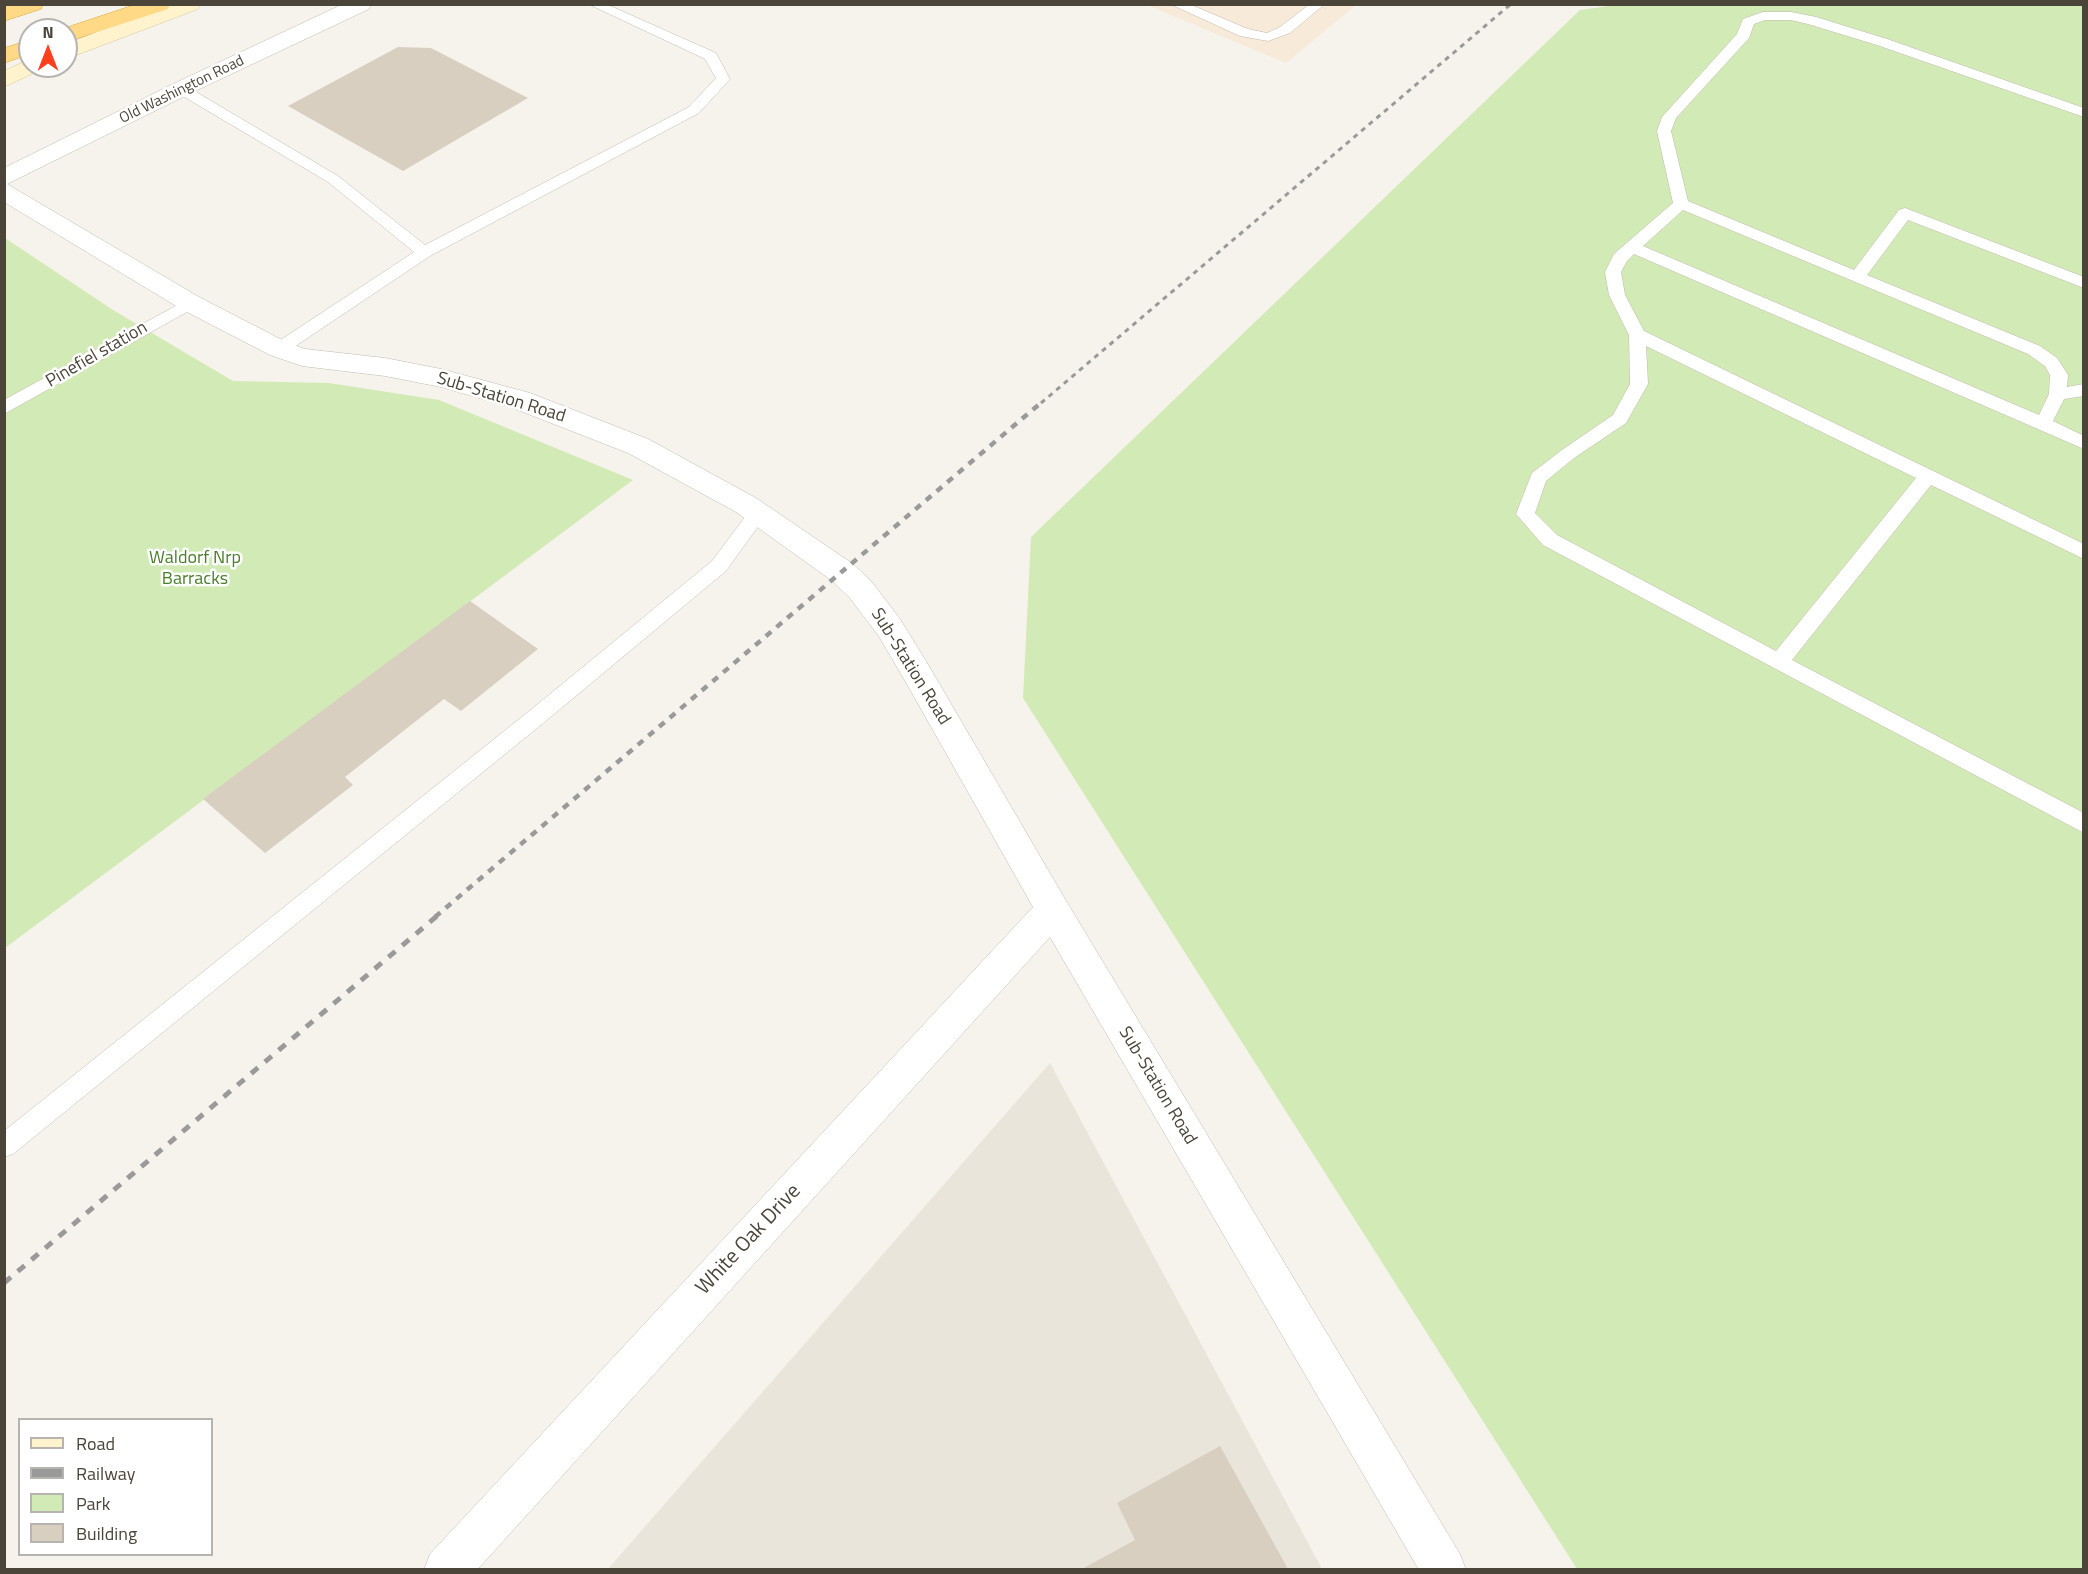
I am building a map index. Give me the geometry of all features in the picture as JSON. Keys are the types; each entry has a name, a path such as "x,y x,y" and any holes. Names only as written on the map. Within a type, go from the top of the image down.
{"highway":[{"path":"4,15 33,4"},
{"path":"78,32 160,4"}],"main road":[{"path":"78,47 190,4"},
{"path":"4,80 18,72"}],"street":[{"name":"Old Washington Road","path":"4,178 181,89 361,4"},
{"name":"Sub-Station Road","path":"4,191 190,303 279,349 302,357 385,367 441,378 520,400 638,446 758,514 842,572 860,589 889,627 1053,910 1444,1569"},
{"name":"White Oak Drive","path":"446,1569 1053,910"}],"lane":[{"path":"279,349 424,252 694,110 723,79 711,56 594,4"},
{"path":"1176,4 1245,33 1268,37 1285,30 1319,4"},
{"path":"1682,204 1664,131 1670,117 1744,35 1748,22 1763,16 1791,16 1811,20 1882,42 2084,113"},
{"path":"181,89 333,179 424,252"},
{"path":"1682,204 1620,258 1612,272 1617,295 1637,335 1639,384 1620,419 1568,454 1538,478 1525,514 1550,540 2084,824"},
{"path":"1682,204 2034,350 2051,362 2059,375 2058,394 2043,424"},
{"path":"1857,277 1905,213 2084,283"},
{"path":"1632,247 2084,443"},
{"name":"Pinefiel station","path":"4,408 190,303"},
{"path":"1637,335 2084,552"},
{"path":"2058,394 2084,390"},
{"path":"1779,662 1928,476"},
{"path":"4,1146 540,714 719,566 758,514"}],"shaded area":[{"path":"1147,5 1356,5 1286,63"},
{"path":"1050,1063 1322,1569 607,1570"}],"green space":[{"path":"1623,4 2083,5 2083,1569 1577,1569 1023,698 1031,537 1580,10"},
{"name":"Waldorf Nrp Barracks","path":"5,238 113,310 233,381 329,383 439,400 633,480 5,948"}],"building":[{"path":"398,47 431,48 528,98 403,171 288,106"},
{"path":"470,601 538,649 461,711 444,699 345,777 353,785 265,853 203,799"},
{"path":"1220,1446 1288,1569 1082,1569 1135,1540 1117,1503"}],"railway":[{"path":"1041,403 1511,4"},
{"path":"435,917 1043,401"},
{"path":"4,1283 437,916"}]}
